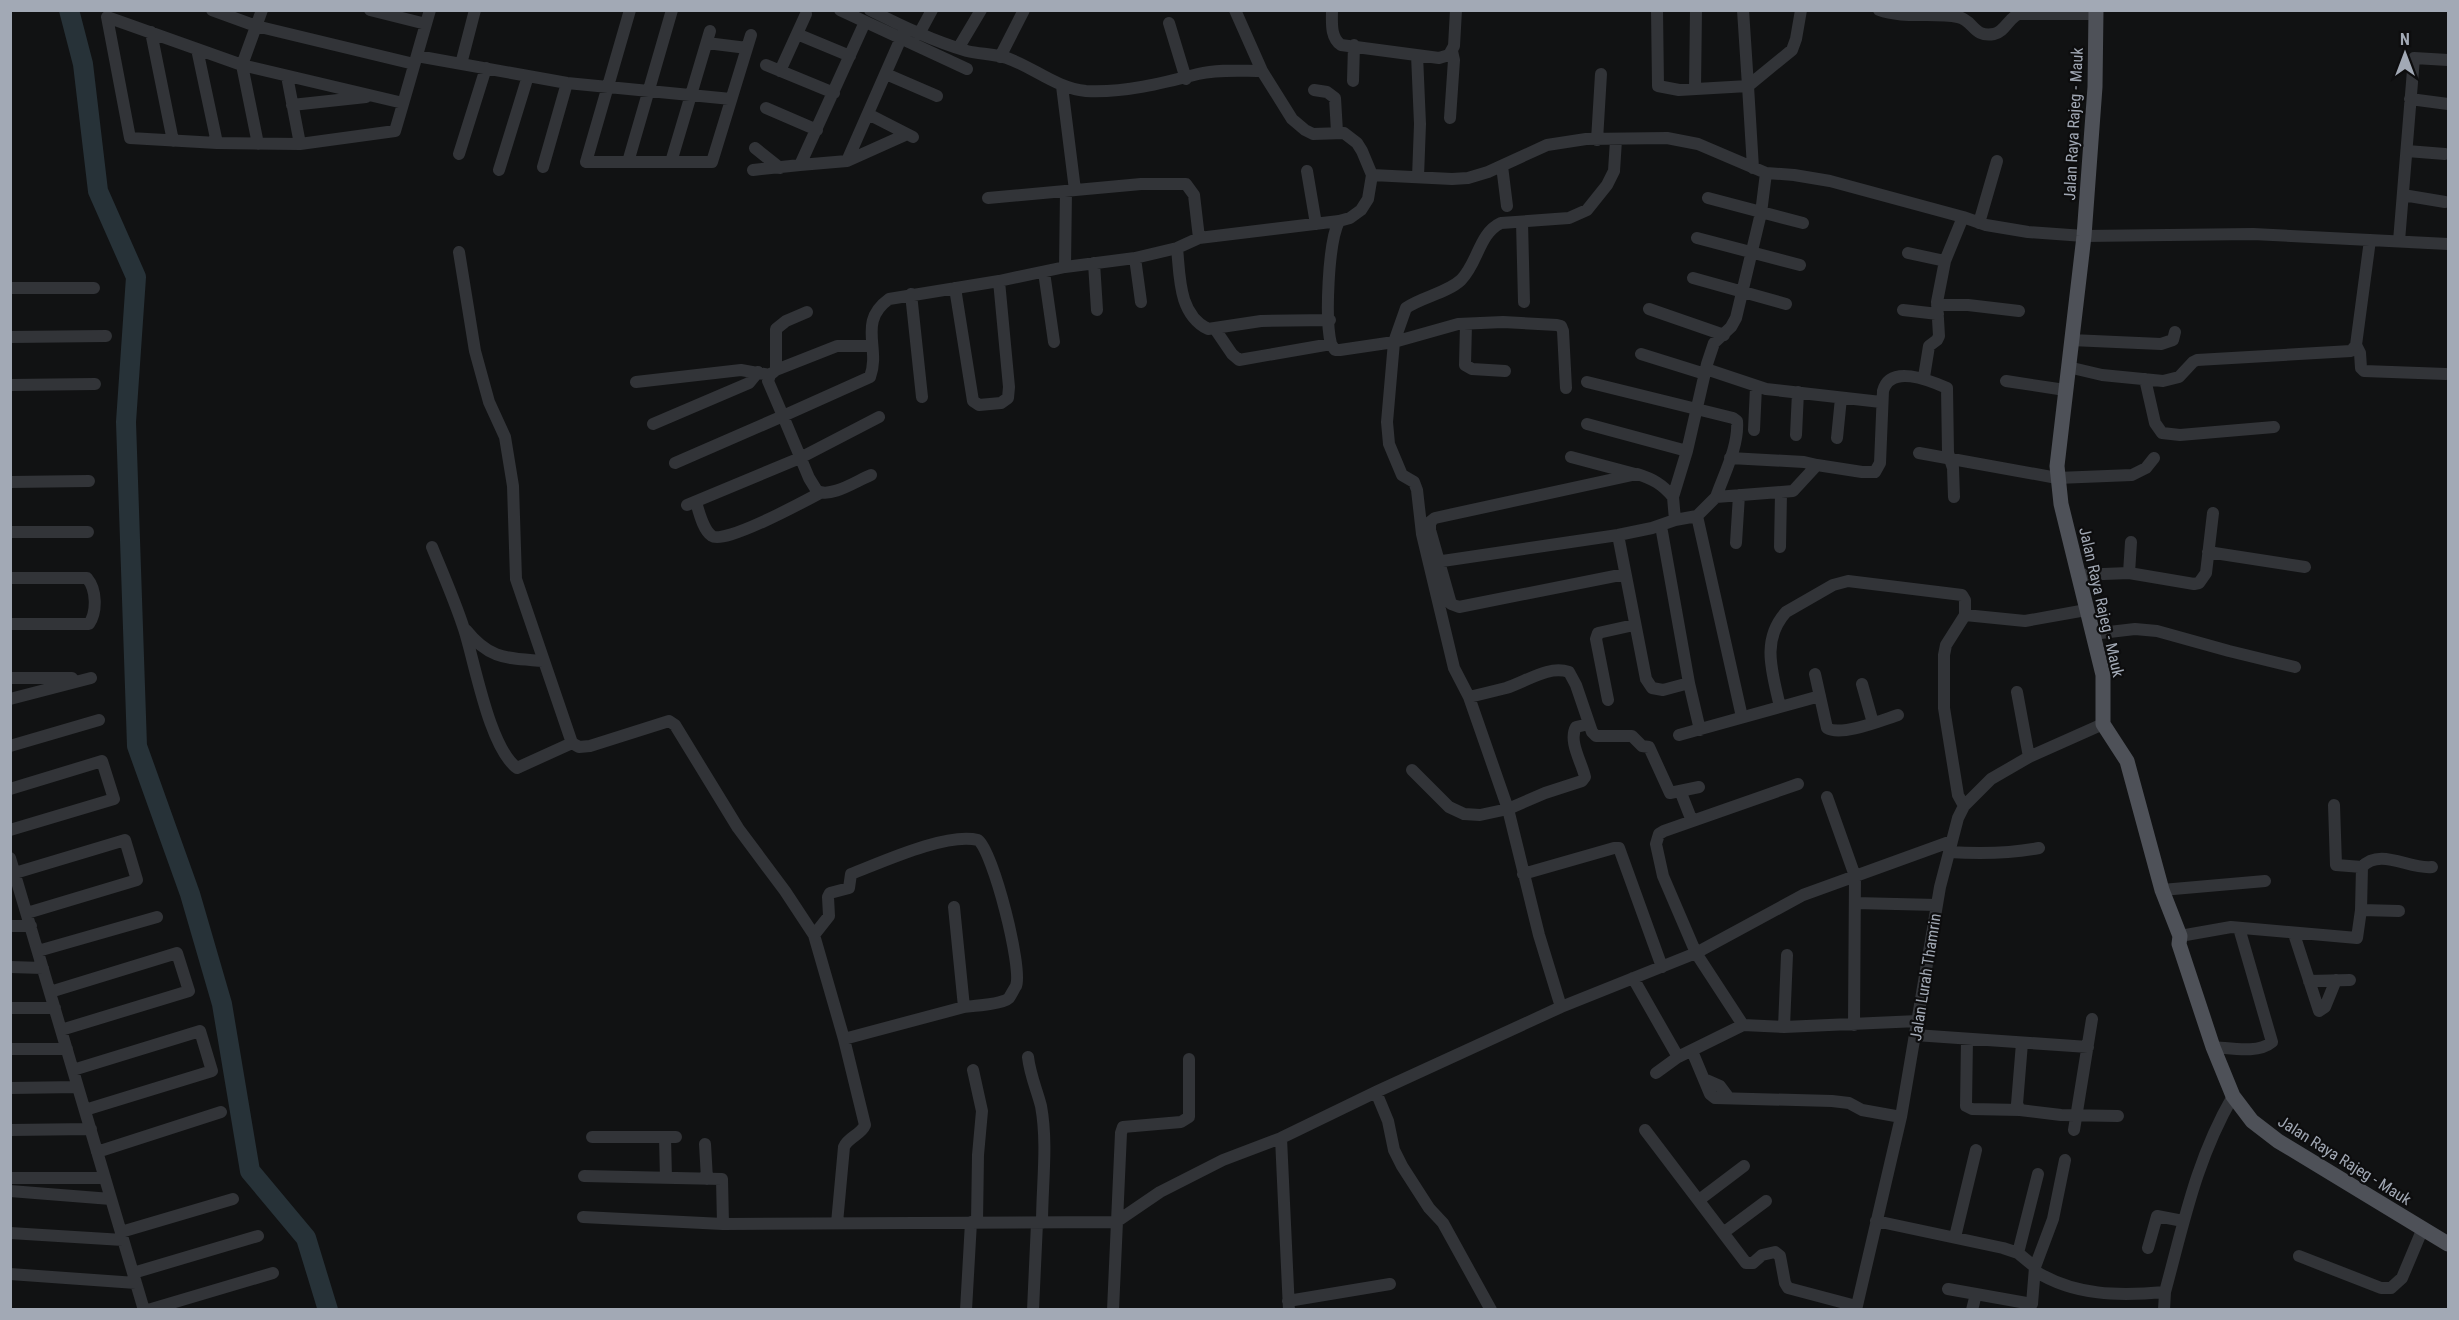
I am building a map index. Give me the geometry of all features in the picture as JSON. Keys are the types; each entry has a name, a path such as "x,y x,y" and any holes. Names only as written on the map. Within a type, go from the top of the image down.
{"main road":[{"name":"Jalan Raya Rajeg - Mauk","path":"2096,12 2094,87 2084,236 2065,390 2057,478 2061,504 2103,675 2103,724 2127,761 2162,890 2180,936 2179,944 2213,1047 2233,1096 2252,1121 2278,1142 2448,1244"}],"street":[{"path":"213,10 256,26 416,60 461,64 567,83 731,99"},
{"path":"258,144 242,65 262,10"},
{"path":"370,10 426,24"},
{"path":"403,103 242,65 107,17 130,138 217,143 300,144 394,131 403,103 416,60 430,10"},
{"path":"461,64 475,10"},
{"path":"630,10 606,86 586,162 712,162 751,35"},
{"path":"628,162 672,10"},
{"path":"840,10 873,14 902,34 967,69"},
{"path":"919,34 932,10"},
{"path":"959,47 981,10"},
{"path":"1000,57 1024,10"},
{"path":"675,463 867,380 872,374 873,316 880,305 889,299 999,281 1065,267 1135,258 1177,248 1199,238 1350,218 1365,205 1372,175 1357,143 1344,133 1313,134 1298,126 1262,71 1235,10"},
{"path":"1332,10 1336,41 1341,45 1439,58 1449,55 1452,51"},
{"path":"1450,118 1456,10"},
{"path":"1657,10 1658,86 1679,90 1748,86 1792,50 1801,10"},
{"path":"1695,89 1696,10"},
{"path":"1743,10 1753,168"},
{"path":"1794,10 1797,31"},
{"path":"1878,11 1961,17 1979,33 1994,34 2002,30 2013,17 2019,14 2096,12"},
{"path":"780,71 806,14"},
{"path":"801,165 850,56 873,14"},
{"path":"1169,23 1186,79"},
{"path":"151,32 173,141"},
{"path":"797,34 850,56"},
{"path":"902,34 919,34 1000,57 1027,67 1062,86 1087,91 1121,89 1226,70 1262,71"},
{"path":"847,160 902,34"},
{"path":"671,162 708,37 747,48"},
{"path":"1353,81 1354,45"},
{"path":"197,49 217,143"},
{"path":"1417,55 1420,124 1418,177"},
{"path":"2399,242 2414,58 2448,60"},
{"path":"766,65 834,93"},
{"path":"459,154 486,68"},
{"path":"886,74 937,96"},
{"path":"1597,140 1601,74"},
{"path":"287,76 300,144"},
{"path":"499,170 528,76"},
{"path":"543,167 567,83"},
{"path":"1062,86 1070,190 1065,267"},
{"path":"1314,90 1327,92 1335,98 1337,132"},
{"path":"292,105 377,96"},
{"path":"2410,99 2448,104"},
{"path":"766,108 817,130"},
{"path":"753,171 847,160 909,136 868,114"},
{"path":"1372,175 1468,178 1547,146 1597,140 1667,138 1698,144 1766,173 1794,174 1830,182 1979,223 2028,232 2084,236 2253,234 2448,244"},
{"path":"1616,140 1614,171 1607,185 1587,210 1569,218 1502,223 1493,227 1487,233 1473,262 1460,280 1406,308 1394,342 1387,422 1389,444 1402,475 1414,482 1417,490 1422,534 1450,604 1459,607 1625,574"},
{"path":"755,148 780,168"},
{"path":"2407,151 2445,154"},
{"path":"1979,223 1997,160"},
{"path":"1502,166 1507,206"},
{"path":"1307,171 1316,224"},
{"path":"1676,520 1673,497 1714,343 1724,335 1736,318 1761,213 1766,173"},
{"path":"988,198 1141,184 1186,184 1194,195 1199,238"},
{"path":"2403,195 2445,202"},
{"path":"1708,198 1803,223"},
{"path":"1924,377 1929,346 1939,336 1938,310 1945,261 1963,217"},
{"path":"1339,221 1331,243 1330,320 1331,344 1335,350 1394,342 1429,330 1466,324 1503,322 1562,326 1566,388"},
{"path":"1522,222 1524,302"},
{"path":"1697,238 1800,265"},
{"path":"2068,367 2102,375 2156,381 2179,377 2197,360 2351,351 2356,345 2370,240"},
{"path":"1177,248 1185,304 1195,320 1202,326 1215,329 1261,321 1330,320"},
{"path":"459,252 475,351 489,402 505,437 513,486 516,579 572,743 579,747 590,746 669,721 675,725 738,828 785,891 814,935 844,1039 865,1125 862,1131 849,1139 843,1147 837,1222"},
{"path":"1908,253 1945,261"},
{"path":"1135,258 1141,302"},
{"path":"1094,263 1097,310"},
{"path":"1044,272 1054,342"},
{"path":"1694,278 1786,304"},
{"path":"955,288 973,401 979,405 1001,403 1008,398 1009,387 999,281"},
{"path":"10,288 94,288"},
{"path":"911,294 921,397"},
{"path":"1903,310 1938,310 1968,305 2019,311"},
{"path":"1649,309 1724,335"},
{"path":"807,312 786,321 776,329 768,381 814,489 820,493"},
{"path":"1466,324 1465,365 1472,369 1505,371"},
{"path":"1215,329 1232,354 1239,360 1331,344"},
{"path":"2071,340 2161,344 2173,340 2175,332"},
{"path":"10,337 106,336"},
{"path":"2356,345 2360,353 2361,368 2364,370 2446,374"},
{"path":"653,424 749,383 768,372 837,346 871,346"},
{"path":"1641,354 1756,387 1881,402"},
{"path":"636,382 723,371 768,372"},
{"path":"1730,458 1804,462 1862,472 1876,470 1880,463 1881,402 1885,384 1894,376 1924,377 1947,388 1949,456 1953,468 1954,497"},
{"path":"2145,379 2155,423 2162,433 2180,435 2274,427"},
{"path":"2006,381 2065,390"},
{"path":"1434,562 1618,535 1661,526 1697,516 1716,497 1730,458 1737,421 1733,418 1587,382"},
{"path":"10,385 95,384"},
{"path":"1754,430 1756,387"},
{"path":"1796,435 1798,392"},
{"path":"1838,438 1841,398"},
{"path":"871,475 831,492 820,493 752,526 718,539 712,537 691,504 801,458 879,417"},
{"path":"1587,424 1687,451"},
{"path":"1919,453 1949,456 2057,478 2132,475 2146,468 2154,458"},
{"path":"1571,456 1653,479 1664,486 1673,497"},
{"path":"1716,497 1795,490 1817,465"},
{"path":"1561,1007 1523,874 1508,809 1469,697 1454,668 1434,562 1430,522 1435,518 1637,474"},
{"path":"10,482 89,481"},
{"path":"1780,546 1781,493"},
{"path":"1736,543 1740,495"},
{"path":"2078,575 2129,573 2194,584 2199,582 2206,573 2213,513"},
{"path":"1697,516 1742,717"},
{"path":"1661,526 1689,684 1700,730"},
{"path":"10,532 88,532"},
{"path":"1618,535 1646,679 1652,688 1663,690 1689,684"},
{"path":"2129,573 2131,542"},
{"path":"432,547 463,627 498,744 512,764 517,768 572,743"},
{"path":"2208,552 2305,567"},
{"path":"10,578 87,578 91,582 94,596 93,618 89,624 10,624"},
{"path":"1780,707 1769,650 1781,617 1786,612 1833,585 1848,581 1962,595 1965,600 1965,615 1946,645 1944,655 1944,708 1958,795 1964,806"},
{"path":"1965,615 2025,621 2086,610"},
{"path":"1608,700 1596,639 1598,633 1634,625"},
{"path":"463,627 478,645 492,654 543,662"},
{"path":"2092,633 2135,629 2157,631 2295,667"},
{"path":"1469,697 1508,688 1545,673 1562,669 1569,672 1576,685 1589,724 1596,736 1632,736 1642,746 1649,747 1667,792 1681,793 1699,787"},
{"path":"1815,674 1827,728 1831,731 1842,731 1898,715"},
{"path":"10,678 91,678 10,699"},
{"path":"1862,684 1873,723"},
{"path":"2016,692 2029,757"},
{"path":"1679,735 1820,696"},
{"path":"10,746 99,720"},
{"path":"1412,770 1449,807 1464,814 1480,815 1508,809 1545,793 1582,781 1585,777 1573,733 1576,727 1589,724"},
{"name":"Jalan Lurah Thamrin","path":"1856,1308 1900,1117 1937,905 1958,818 1964,806 1991,778 2029,757 2103,724"},
{"path":"10,789 102,761 114,799 10,830"},
{"path":"1743,1025 1696,953 1663,876 1656,844 1659,834 1798,784"},
{"path":"1681,793 1692,821"},
{"path":"1827,797 1855,876 1854,1025"},
{"path":"2334,805 2336,864 2362,867"},
{"path":"814,935 829,916 828,897 830,893 849,888 851,874 933,844 964,838 978,840 986,851 1007,912 1016,984 1007,999 964,1007 844,1039"},
{"path":"15,873 125,840 134,870 137,880 27,913"},
{"path":"583,1217 723,1224 1116,1222 1160,1192 1213,1166 1281,1138 1561,1007 1696,953 1803,895 1951,846 1993,854 2039,848"},
{"path":"1523,874 1619,848 1662,967"},
{"path":"10,858 15,873 15,886 31,926 144,1310"},
{"path":"2180,936 2213,929 2239,928 2356,938 2361,910 2362,867 2367,862 2383,860 2432,867"},
{"path":"2162,890 2265,881"},
{"path":"1855,903 1937,905"},
{"path":"954,907 964,1007"},
{"path":"2361,910 2399,911"},
{"path":"38,951 157,917"},
{"path":"10,926 31,926"},
{"path":"2213,1047 2253,1048 2268,1045 2272,1041 2239,928"},
{"path":"2294,934 2321,1011 2336,980"},
{"path":"50,992 177,953 189,991 61,1030"},
{"path":"1784,1027 1786,955"},
{"path":"10,968 43,968"},
{"path":"1633,978 1678,1057"},
{"path":"2309,981 2350,980"},
{"path":"10,1008 55,1008"},
{"path":"2074,1130 2092,1019"},
{"path":"1656,1073 1678,1057 1743,1025 1784,1027 1918,1021"},
{"path":"73,1070 200,1031 212,1071 85,1110"},
{"path":"1915,1035 2088,1047"},
{"path":"1966,1039 1966,1106 1972,1109 2020,1110 2076,1116 2118,1116"},
{"path":"2020,1110 2017,1104 2022,1043"},
{"path":"10,1049 67,1049"},
{"path":"1692,1051 1704,1079 1720,1086 1729,1098 1850,1103 1862,1110 1900,1117"},
{"path":"1028,1057 1030,1075 1040,1105 1043,1131 1034,1310"},
{"path":"1113,1310 1120,1133 1123,1127 1181,1122 1189,1117 1189,1059"},
{"path":"966,1310 982,1111 973,1070"},
{"path":"10,1088 78,1087"},
{"path":"1376,1092 1388,1121 1394,1150 1402,1166 1429,1208 1443,1223 1491,1310"},
{"path":"2164,1310 2165,1292 2183,1221 2207,1145 2233,1096"},
{"path":"97,1152 221,1112"},
{"path":"10,1130 91,1129"},
{"path":"1645,1130 1746,1263 1753,1263 1771,1252 1779,1254 1788,1288 1856,1308"},
{"path":"592,1137 671,1137 666,1178"},
{"path":"1281,1138 1288,1305 1390,1284"},
{"path":"705,1144 707,1179"},
{"path":"1955,1237 1976,1150"},
{"path":"1948,1289 2032,1305 2035,1269 2053,1219 2065,1160"},
{"path":"1699,1200 1744,1166"},
{"path":"2018,1253 2038,1174"},
{"path":"584,1176 722,1179 723,1224"},
{"path":"10,1178 105,1178"},
{"path":"10,1191 111,1199"},
{"path":"10,1233 122,1236 233,1199"},
{"path":"1723,1233 1766,1201"},
{"path":"2148,1248 2157,1216 2183,1221"},
{"path":"1876,1221 2018,1253 2035,1269 2053,1281 2093,1293 2126,1296 2165,1292"},
{"path":"2299,1256 2381,1288 2391,1288 2402,1278 2423,1228"},
{"path":"10,1274 135,1278 258,1236"},
{"path":"148,1310 273,1273"},
{"path":"1972,1310 1976,1294"}],"waterway":[{"path":"69,10 83,64 98,191 136,277 126,422 137,746 190,894 222,1004 250,1171 306,1238 328,1310"}]}
